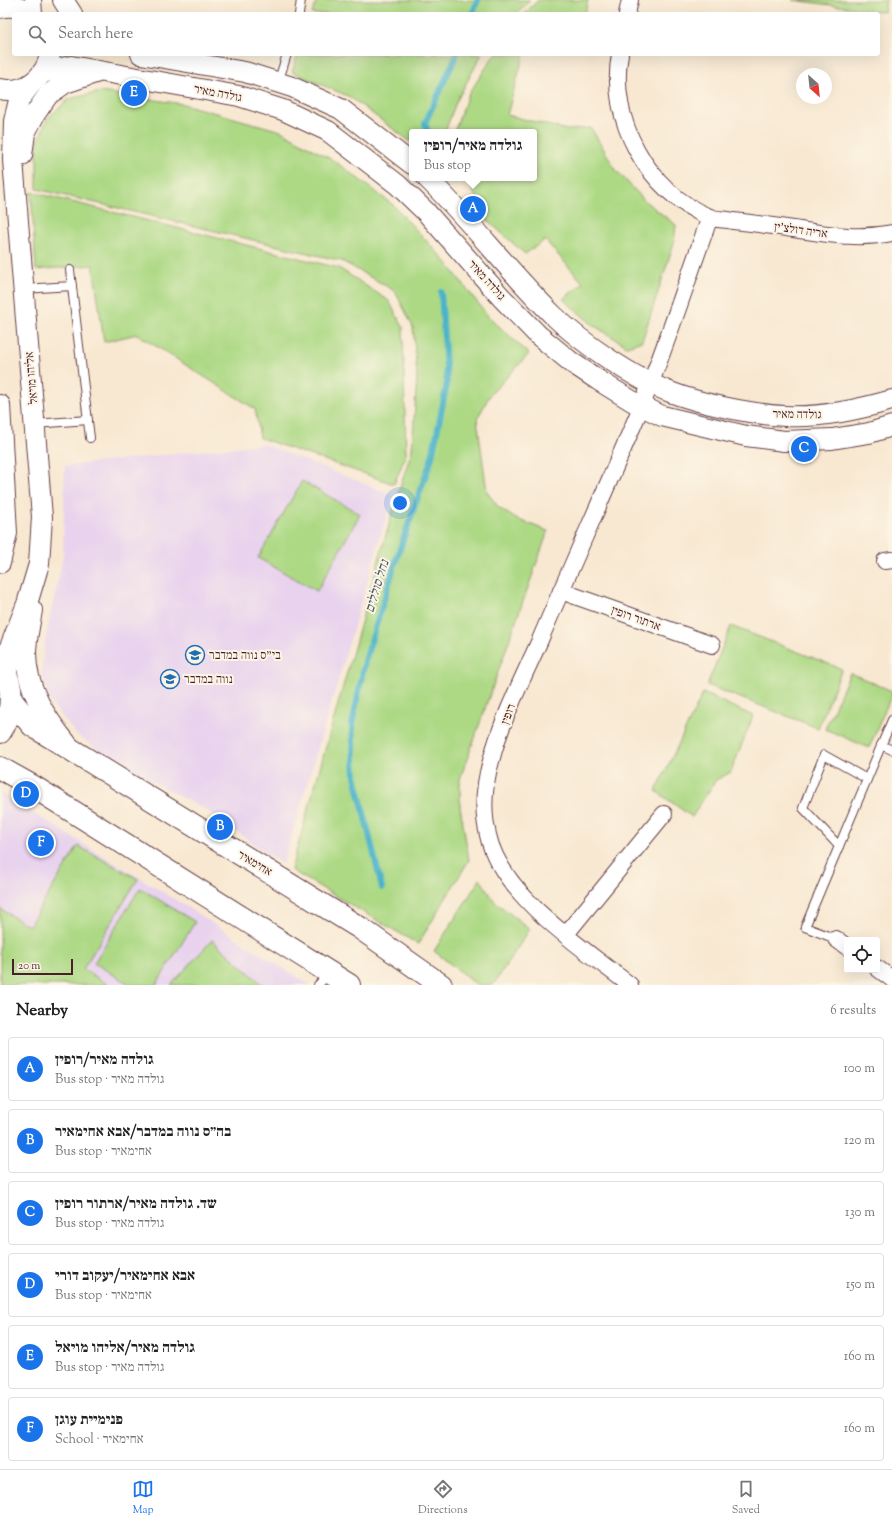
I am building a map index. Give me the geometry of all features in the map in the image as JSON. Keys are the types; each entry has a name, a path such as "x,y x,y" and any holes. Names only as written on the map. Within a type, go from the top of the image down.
{"main road":[{"path":"0,732 8,716 11,700 11,686 3,668"},
{"name":"אחימאיר","path":"11,700 32,725 75,754 360,928 441,985"},
{"path":"0,768 28,783 324,978 349,985"}],"street":[{"path":"0,3 3,0"},
{"path":"33,0 33,12"},
{"path":"63,0 71,12"},
{"path":"627,12 630,0"},
{"path":"0,8 14,7 28,12"},
{"name":"אליהו מויאל","path":"3,668 27,604 39,564 42,516 13,160 14,121 19,100 37,78 48,62 50,56"},
{"name":"גולדה מאיר","path":"153,56 245,72 278,83 341,109 409,162"},
{"path":"620,56 617,68 617,90 624,124 636,150 653,173 672,193 710,217"},
{"name":"גולדה מאיר","path":"0,89 20,89 37,78 71,66 239,96 283,110 328,131 365,158 404,190 426,212 501,297 538,335 571,362 641,406 662,416 702,427 746,436 784,441 832,439 892,426"},
{"path":"16,201 25,133 35,114 48,95 65,83 98,72"},
{"name":"גולדה מאיר","path":"430,181 555,317 586,342 650,383 670,392 708,402 750,412 785,416 829,415 892,400"},
{"name":"אריה דולצ'ין","path":"710,217 839,235 870,237 892,233"},
{"name":"רופין","path":"630,985 566,934 524,897 508,879 497,860 490,841 485,817 485,789 491,760 510,708 641,406 710,217"},
{"path":"0,405 7,533 0,563"},
{"path":"39,564 26,653 29,681 48,721 75,754"},
{"name":"ארתור רופין","path":"561,591 712,645"},
{"path":"566,934 664,814"},
{"path":"880,970 892,979"}],"lane":[{"path":"299,12 301,1"},
{"path":"278,83 286,56"},
{"path":"70,270 90,438"},
{"path":"24,289 72,286"},
{"path":"34,424 88,420"},
{"path":"842,943 805,928 892,720"},
{"path":"881,746 892,750"},
{"path":"839,846 803,808 824,755 867,779"}],"shaded area":[{"name":"בי\"ס נווה במדבר","path":"263,444 393,495 283,865 211,813 114,761 77,735 51,703 41,674 46,635 63,558 65,466"},
{"path":"0,793 166,894 310,985 0,985"}],"green space":[{"path":"317,0 530,0 519,12 313,12"},
{"path":"538,0 588,0 585,12 526,12"},
{"path":"792,0 886,0 884,12"},
{"path":"297,56 481,56 456,102 446,129 409,129 409,141 350,97 292,72"},
{"path":"494,56 523,56 507,115 567,130 591,128 616,170 646,202 676,225 674,243 642,341 627,346 593,325 563,299 583,283 545,240 525,254 486,219 468,181 537,181 537,129 455,129 468,95"},
{"path":"100,92 183,104 281,131 336,162 393,205 446,262 488,316 529,354 490,395 477,419 487,492 499,508 516,519 548,531 460,779 460,806 469,860 418,944 291,870 395,503 412,450 417,376 413,327 395,291 342,261 37,189 37,144 47,119 69,99"},
{"path":"31,192 339,268 389,301 403,327 406,455 394,484 260,438 255,409 137,334 104,342 93,265 36,270"},
{"path":"302,481 360,514 317,591 258,558"},
{"path":"731,626 842,669 818,728 707,685"},
{"path":"850,673 892,691 869,748 825,729"},
{"path":"703,693 753,716 731,772 716,780 692,817 656,791"},
{"path":"78,846 138,879 83,969 109,985 0,985 0,909 29,926"},
{"path":"480,879 495,902 530,929 493,985 477,985 434,951"},
{"path":"140,888 195,922 156,985 131,985 94,963"},
{"path":"212,940 263,985 171,985"}],"waterway":[{"name":"נחל סוללים","path":"473,12 478,0"},
{"name":"נחל סוללים","path":"427,129 425,123 456,56"},
{"name":"נחל סוללים","path":"382,888 355,776 352,725 365,661 397,557 432,457 447,383 441,292"}],"place":[{"name":"גולדה מאיר/אליהו מויאל","path":"134,93"},
{"name":"גולדה מאיר/רופין","path":"473,209"},
{"name":"שד. גולדה מאיר/ארתור רופין","path":"804,449"},
{"name":"בי\"ס נווה במדבר","path":"195,655"},
{"name":"נווה במדבר","path":"170,679"},
{"name":"אבא אחימאיר/יעקוב דורי","path":"26,794"},
{"name":"בה״ס נווה במדבר/אבא אחימאיר","path":"220,827"},
{"name":"פנימיית עוגן","path":"41,843"}]}
